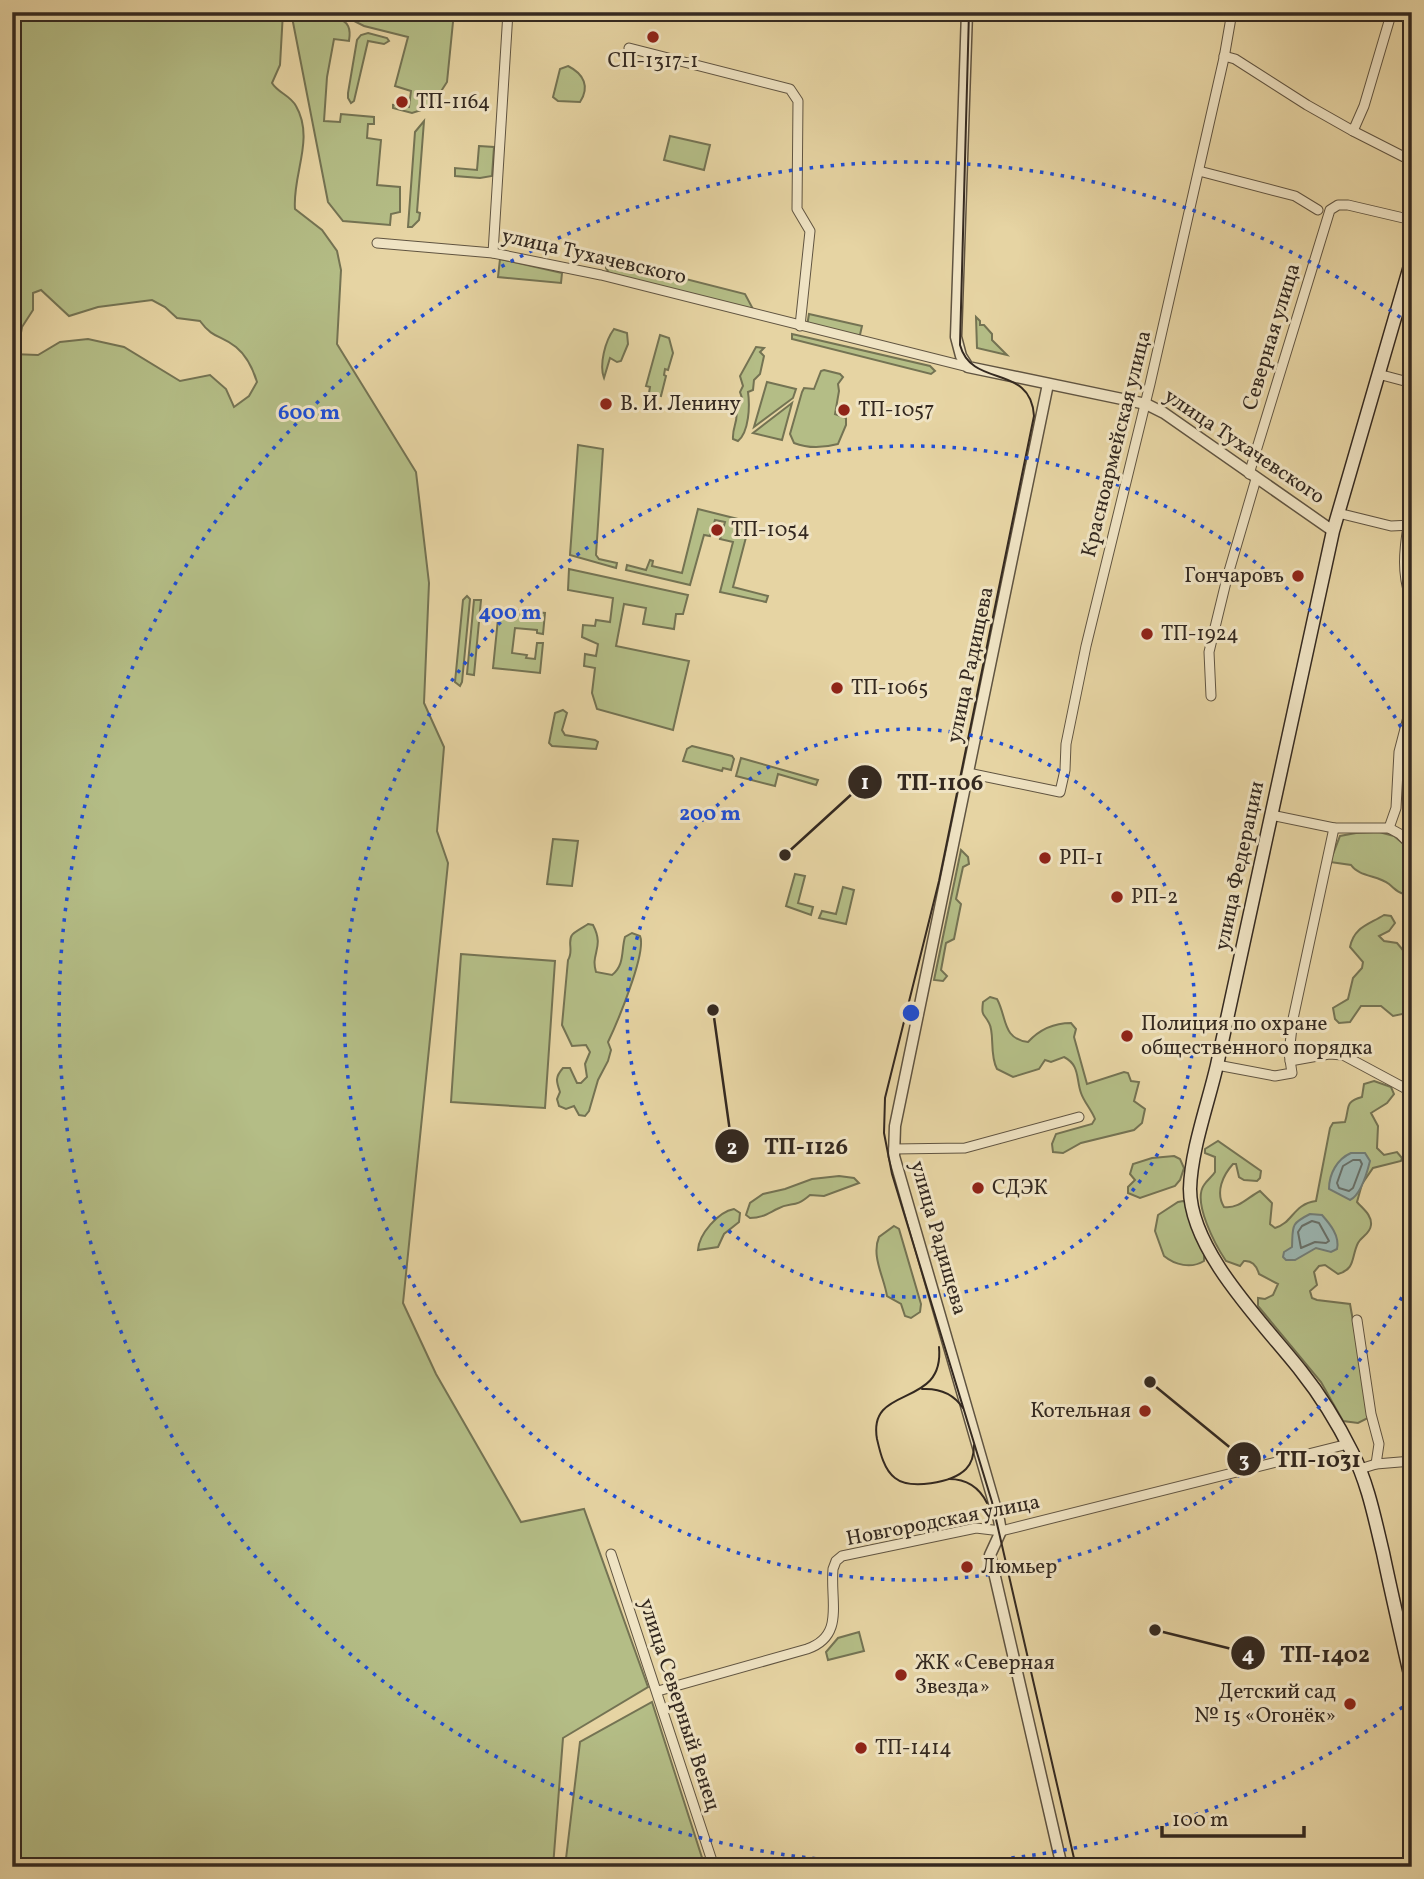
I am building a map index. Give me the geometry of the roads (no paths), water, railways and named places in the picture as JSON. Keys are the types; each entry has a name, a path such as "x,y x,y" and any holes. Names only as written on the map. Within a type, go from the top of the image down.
{"main road":[{"name":"улица Федерации","path":"1412,259 1333,531 1190,1189 1198,1230 1213,1260 1328,1408 1360,1469 1374,1517 1412,1682"}],"street":[{"path":"493,253 508,12"},
{"path":"967,12 956,337 961,356 968,367 1048,384"},
{"name":"Красноармейская улица","path":"968,773 1060,792 1065,770 1066,744 1086,646 1146,404 1232,12"},
{"path":"1353,131 1364,106 1390,18"},
{"path":"629,48 790,89 795,94 798,101 797,209 810,231 800,326"},
{"path":"1224,56 1235,59 1353,131 1412,160"},
{"path":"1199,171 1295,196 1318,210"},
{"name":"Северная улица","path":"1210,696 1209,652 1227,578 1253,476 1329,211 1339,205 1348,205 1412,220"},
{"name":"улица Тухачевского","path":"377,243 493,253 601,275 968,367"},
{"path":"1378,374 1412,383"},
{"name":"улица Тухачевского","path":"1048,384 1146,404 1164,413 1333,531"},
{"name":"улица Радищева","path":"1001,1531 894,1149 895,1126 1048,384"},
{"path":"1338,513 1391,526 1410,526 1403,559 1404,578 1410,597"},
{"path":"1389,828 1396,808 1399,752 1412,702"},
{"path":"1271,816 1334,828 1389,828 1412,846"},
{"path":"1217,1065 1275,1076 1292,1073 1289,1053 1293,1019 1334,828"},
{"path":"1290,1061 1329,1054 1343,1055 1412,1092"},
{"path":"894,1149 962,1149 1079,1117"},
{"path":"1357,1320 1371,1414 1379,1444 1376,1464"},
{"name":"Новгородская улица","path":"657,1691 822,1643 832,1629 833,1569 842,1556 976,1528 1001,1531 1348,1444"},
{"path":"1360,1469 1376,1464 1412,1461"},
{"path":"1001,1531 989,1555 1062,1867"},
{"name":"улица Северный Венец","path":"611,1554 714,1867"}],"water":[{"path":"1351,1153 1365,1153 1370,1161 1360,1189 1350,1200 1329,1189 1335,1168"},
{"path":"1310,1214 1322,1215 1328,1222 1336,1235 1337,1249 1331,1252 1316,1248 1295,1260 1286,1260 1283,1257 1284,1252 1292,1247 1294,1226"}],"tram line":[{"path":"969,12 960,345 967,359 976,367 1023,389 1030,400 1034,416 939,881 885,1098 884,1133 892,1174 992,1502 1076,1867"},
{"path":"939,1347 938,1367 930,1380 883,1410 877,1422 877,1439 883,1460 891,1475 902,1482 931,1483 951,1478 966,1469 970,1464 974,1445"},
{"path":"922,1389 945,1392 963,1408"},
{"path":"949,1479 972,1485 987,1503"}],"place":[{"name":"СП-1317-1","path":"653,37"},
{"name":"ТП-1164","path":"402,102"},
{"name":"В. И. Ленину","path":"606,404"},
{"name":"ТП-1057","path":"844,410"},
{"name":"ТП-1054","path":"717,530"},
{"name":"Гончаровъ","path":"1298,576"},
{"name":"ТП-1924","path":"1147,634"},
{"name":"ТП-1065","path":"837,688"},
{"name":"ТП-1106","path":"785,855"},
{"name":"РП-1","path":"1045,858"},
{"name":"РП-2","path":"1117,897"},
{"name":"ТП-1126","path":"713,1010"},
{"name":"Полиция по охране общественного порядка","path":"1127,1036"},
{"name":"СДЭК","path":"978,1188"},
{"name":"ТП-1031","path":"1150,1382"},
{"name":"Котельная","path":"1145,1411"},
{"name":"Люмьер","path":"967,1567"},
{"name":"ТП-1402","path":"1155,1630"},
{"name":"ЖК «Северная Звезда»","path":"901,1675"},
{"name":"Детский сад № 15 «Огонёк»","path":"1350,1704"},
{"name":"ТП-1414","path":"861,1748"}]}
